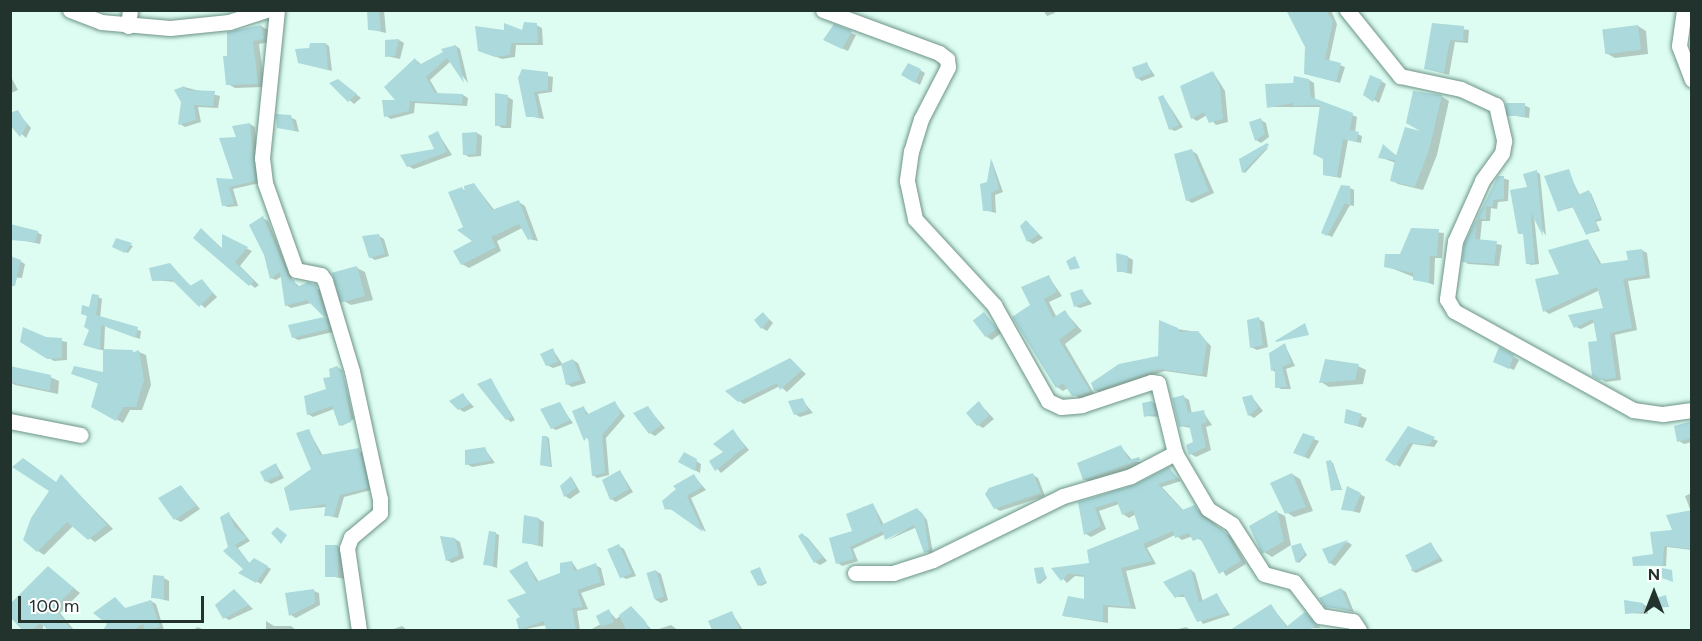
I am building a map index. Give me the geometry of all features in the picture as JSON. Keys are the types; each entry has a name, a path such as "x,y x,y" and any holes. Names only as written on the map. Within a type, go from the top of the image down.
{"street":[{"path":"70,10 101,22 129,18 170,28 229,22 265,10"},
{"path":"277,10 262,158 265,183 296,270 321,275 325,281 352,371 380,499 380,513 351,537 347,548 359,630"},
{"path":"823,10 939,53 947,59 948,68 921,120 911,151 907,181 915,219 994,305 1048,401 1061,407 1082,405 1152,382 1158,383 1174,453 1208,509 1232,524 1264,574 1294,582 1320,616 1353,621 1359,630"},
{"path":"1347,10 1400,76 1461,89 1496,105 1504,141 1502,153 1482,181 1455,241 1447,298 1454,311 1633,410 1664,414 1692,410"},
{"path":"1684,10 1679,46 1692,80"},
{"path":"10,422 81,435"},
{"path":"855,573 893,573 933,560 1063,496 1131,476 1174,453"}],"building":[{"path":"367,10 379,10 381,31 368,30"},
{"path":"1286,10 1326,10 1333,21 1325,59 1341,63 1336,82 1304,74 1305,47"},
{"path":"524,22 537,23 538,43 511,43 510,55 495,57 478,51 475,26 504,30 504,23 522,30"},
{"path":"1432,23 1464,26 1463,41 1450,40 1444,73 1424,69"},
{"path":"834,24 852,31 842,49 823,40"},
{"path":"261,25 264,39 253,41 258,84 226,85 223,56 227,56 227,32"},
{"path":"1638,25 1641,50 1605,54 1602,29"},
{"path":"399,39 395,56 385,57 385,40"},
{"path":"310,43 326,43 328,70 298,63 295,49 309,48"},
{"path":"456,45 464,83 447,58 426,77 435,93 463,94 462,104 410,101 409,111 384,117 382,100 395,100 384,87 415,58 419,65 443,52 441,49"},
{"path":"1147,62 1151,73 1136,79 1132,67"},
{"path":"908,63 921,69 915,83 901,75"},
{"path":"522,69 548,72 548,90 534,92 539,117 526,117 518,78"},
{"path":"1213,71 1220,87 1223,119 1209,123 1204,112 1191,119 1180,86"},
{"path":"1370,75 1382,80 1373,102 1363,95"},
{"path":"1294,76 1309,79 1311,97 1353,113 1350,130 1359,132 1356,142 1343,139 1337,177 1323,175 1323,159 1313,154 1320,105 1293,106 1293,103 1267,108 1265,84 1293,83"},
{"path":"338,79 357,94 348,102 329,83"},
{"path":"184,86 187,90 215,91 213,106 194,105 196,120 178,125 181,102 174,90"},
{"path":"1413,91 1442,95 1429,150 1415,187 1390,181 1395,160 1378,158 1383,144 1396,156 1405,127 1420,131 1406,123"},
{"path":"495,93 508,95 506,125 495,126"},
{"path":"1163,95 1179,125 1169,130 1158,97"},
{"path":"1506,103 1525,103 1525,116 1506,116"},
{"path":"18,110 27,125 20,137 10,125 10,113"},
{"path":"276,114 291,115 295,131 277,128"},
{"path":"1261,118 1265,134 1255,141 1249,122"},
{"path":"250,123 255,181 229,187 234,204 222,206 216,178 233,179 219,138 236,137 232,126"},
{"path":"438,131 447,152 407,167 400,155 434,149 428,136"},
{"path":"477,132 476,154 463,155 462,133"},
{"path":"1267,143 1269,145 1242,173 1239,159"},
{"path":"1192,149 1209,191 1186,201 1174,154"},
{"path":"991,158 999,189 991,193 992,211 983,211 980,184 987,182"},
{"path":"1569,169 1578,195 1589,190 1600,218 1595,220 1598,230 1586,235 1572,206 1558,212 1544,176"},
{"path":"1537,170 1543,236 1531,213 1535,263 1526,264 1523,234 1518,234 1510,190 1527,187 1523,174"},
{"path":"1498,176 1504,176 1504,199 1493,200 1493,207 1486,206 1486,219 1477,219 1475,239 1497,241 1494,264 1462,262 1464,244"},
{"path":"474,183 492,210 519,200 533,238 528,240 519,224 491,237 496,247 461,265 453,251 472,241 457,230 463,227 448,192 462,187 465,194 464,186"},
{"path":"1341,185 1350,186 1351,206 1345,203 1327,236 1321,233"},
{"path":"263,216 289,279 294,280 297,287 308,282 316,285 329,329 292,338 288,325 324,317 307,300 285,306 280,272 270,279 264,255 249,225"},
{"path":"1026,220 1039,234 1027,242 1020,226"},
{"path":"10,224 38,231 35,242 10,240"},
{"path":"201,228 222,249 222,234 248,247 235,262 254,281 249,286 193,238"},
{"path":"1411,228 1439,229 1437,256 1430,256 1429,283 1413,280 1413,273 1384,267 1385,254 1400,254"},
{"path":"379,234 385,254 369,258 362,236"},
{"path":"116,238 132,243 125,253 112,247"},
{"path":"1588,239 1599,264 1628,260 1626,251 1642,249 1646,275 1623,279 1632,328 1610,333 1616,378 1599,380 1592,376 1588,342 1597,341 1593,319 1574,328 1568,315 1603,308 1597,287 1543,312 1535,279 1559,274 1548,250"},
{"path":"1116,253 1128,256 1127,272 1117,272"},
{"path":"10,256 21,260 15,286 10,286"},
{"path":"1075,256 1080,268 1070,270 1066,261"},
{"path":"170,263 190,286 202,279 213,293 199,307 172,280 152,281 149,268"},
{"path":"357,266 365,296 340,303 332,273"},
{"path":"1049,275 1057,292 1044,299 1053,318 1065,310 1076,327 1059,340 1090,391 1080,395 1072,396 1063,383 1056,388 1012,317 1030,305 1021,287"},
{"path":"1082,289 1088,301 1074,307 1070,293"},
{"path":"92,294 99,295 96,315 138,327 136,338 101,325 100,350 83,345 89,330 84,327 87,316 81,314 82,305 89,307"},
{"path":"763,312 769,320 761,329 754,320"},
{"path":"984,312 997,329 985,337 973,320"},
{"path":"1259,317 1263,345 1250,348 1247,320"},
{"path":"1159,320 1178,328 1179,332 1198,331 1207,342 1202,375 1159,369 1094,391 1091,383 1119,364 1158,356"},
{"path":"1305,323 1309,335 1275,341"},
{"path":"23,327 46,337 62,338 62,358 47,359 20,342"},
{"path":"1285,343 1291,363 1282,367 1287,387 1275,388 1275,369 1271,371 1269,353"},
{"path":"1499,347 1514,355 1509,369 1493,362"},
{"path":"553,348 558,362 546,366 540,354"},
{"path":"103,349 133,350 132,353 139,350 144,380 136,407 123,407 116,421 91,407 98,383 71,374 74,366 103,372"},
{"path":"790,358 802,370 780,390 777,383 738,402 725,391"},
{"path":"573,359 581,380 566,385 561,364"},
{"path":"1325,359 1359,364 1355,380 1319,383"},
{"path":"10,366 51,375 50,391 10,382"},
{"path":"337,366 343,374 351,422 339,426 332,406 307,415 304,396 326,389 323,378 330,377 329,369"},
{"path":"491,378 512,417 506,420 477,384"},
{"path":"463,393 470,404 458,410 449,401"},
{"path":"1184,395 1188,413 1204,410 1207,422 1201,424 1206,447 1189,455 1186,445 1193,442 1189,425 1179,427 1172,398"},
{"path":"1252,395 1258,408 1248,416 1242,397"},
{"path":"803,398 808,410 794,415 788,401"},
{"path":"615,401 621,413 602,435 605,473 592,476 588,436 584,441 572,411 584,406 586,415"},
{"path":"979,401 989,416 977,426 966,413"},
{"path":"1152,401 1156,414 1144,417 1142,403"},
{"path":"560,402 570,420 551,429 540,409"},
{"path":"648,406 661,425 649,434 633,413"},
{"path":"1346,409 1362,414 1357,426 1344,423"},
{"path":"1692,421 1692,438 1677,442 1674,426"},
{"path":"1408,426 1435,437 1429,445 1409,443 1395,466 1385,460"},
{"path":"309,429 320,455 359,448 368,488 340,495 334,516 324,516 326,504 290,511 284,488 311,469 296,433"},
{"path":"733,429 745,447 715,471 709,461 723,452 713,444"},
{"path":"1303,433 1315,437 1304,457 1293,453"},
{"path":"542,436 547,436 551,467 540,465"},
{"path":"1121,445 1129,460 1139,457 1140,460 1083,480 1077,463"},
{"path":"485,447 491,461 465,465 465,450"},
{"path":"684,452 697,459 695,471 678,462"},
{"path":"23,458 56,482 61,474 107,525 88,540 67,522 37,552 23,540 31,518 49,491 12,467"},
{"path":"1331,460 1341,489 1331,491 1326,461"},
{"path":"276,463 280,475 265,482 260,472"},
{"path":"1169,467 1177,478 1158,484 1182,510 1195,505 1202,517 1226,533 1241,561 1219,574 1200,538 1193,541 1189,533 1175,538 1173,531 1143,544 1152,561 1121,568 1131,607 1103,605 1103,621 1062,616 1068,596 1084,599 1084,575 1068,574 1061,581 1051,568 1089,563 1087,550 1139,529 1133,510 1122,515 1117,501 1095,508 1101,526 1084,535 1078,502 1134,485"},
{"path":"620,470 629,489 610,500 602,480"},
{"path":"1033,473 1041,493 994,509 985,494 989,488"},
{"path":"1292,473 1306,507 1285,514 1270,483"},
{"path":"694,474 702,487 687,496 703,532 669,508 665,510 662,501 676,489 673,486"},
{"path":"571,476 576,488 564,497 560,486"},
{"path":"181,485 196,506 174,520 158,498"},
{"path":"1347,486 1361,493 1354,511 1341,510"},
{"path":"873,503 883,531 850,547 854,559 836,564 829,538 852,531 846,514"},
{"path":"917,508 924,516 929,551 924,553 914,525 885,540 881,525"},
{"path":"1277,510 1284,541 1262,554 1249,526"},
{"path":"1692,510 1692,549 1664,546 1663,565 1633,566 1632,557 1653,554 1650,532 1672,530 1666,515"},
{"path":"229,512 234,526 247,538 235,545 249,563 254,558 268,566 256,583 238,573 243,569 223,551 228,547 220,517"},
{"path":"524,515 539,518 538,545 522,543"},
{"path":"277,527 287,535 281,544 271,533"},
{"path":"489,531 496,532 493,566 483,565"},
{"path":"802,533 823,557 814,563 798,536"},
{"path":"440,536 455,538 459,555 446,561"},
{"path":"1348,540 1329,564 1322,549"},
{"path":"1431,542 1439,558 1413,571 1405,555"},
{"path":"1301,543 1305,554 1296,563 1291,546"},
{"path":"619,544 632,573 620,579 607,549"},
{"path":"325,545 338,545 338,577 325,577"},
{"path":"527,561 536,582 560,573 560,563 572,561 574,571 596,563 601,582 577,590 583,607 572,608 576,630 546,630 544,621 519,630 516,619 520,617 507,600 526,593 509,571"},
{"path":"48,566 74,588 54,608 72,630 48,630 40,623 32,630 22,630 10,617 10,604"},
{"path":"760,567 766,582 758,586 750,571"},
{"path":"1043,567 1046,577 1037,584 1034,568"},
{"path":"1662,568 1672,570 1673,582 1662,578"},
{"path":"1191,569 1199,602 1217,593 1227,613 1197,622 1183,594 1175,598 1163,582"},
{"path":"656,570 664,597 655,600 646,573"},
{"path":"153,575 164,576 164,599 151,598"},
{"path":"1341,588 1350,610 1325,607 1319,598"},
{"path":"234,589 249,605 223,619 215,605"},
{"path":"314,589 315,603 289,616 285,593"},
{"path":"1666,595 1668,607 1653,608 1652,599"},
{"path":"115,597 125,608 151,600 160,627 145,630 143,624 133,630 103,630 107,624 93,613"},
{"path":"1624,600 1643,603 1643,612 1625,614"},
{"path":"1271,604 1286,627 1305,612 1317,625 1309,630 1230,630"},
{"path":"631,606 646,622 648,630 626,630 619,615"},
{"path":"609,609 614,622 601,627 596,616"},
{"path":"732,611 740,630 712,630 708,621"}]}
